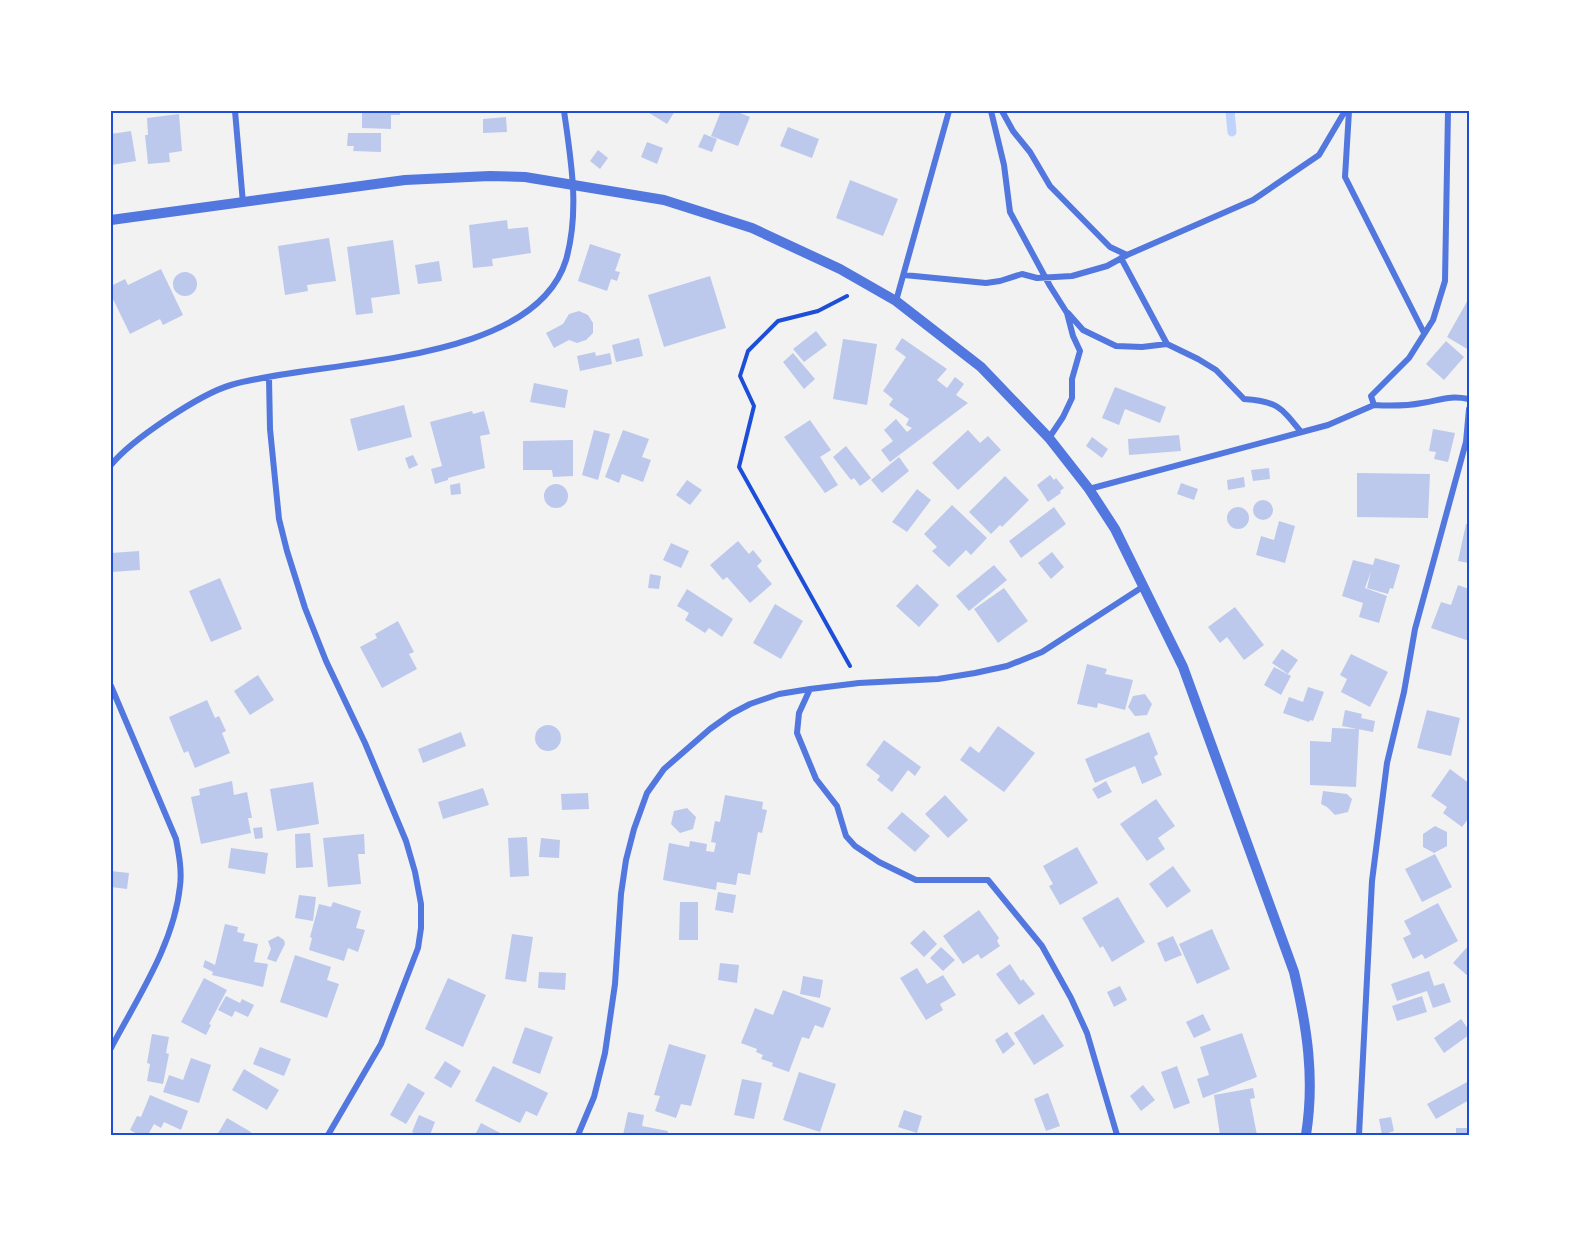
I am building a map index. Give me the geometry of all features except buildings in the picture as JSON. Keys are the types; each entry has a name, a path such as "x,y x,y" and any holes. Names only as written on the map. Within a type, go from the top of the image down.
{"street":[{"path":"235,111 243,203"},
{"path":"111,465 179,411 230,385 426,351 481,336 512,321 539,300 552,285 565,261 572,231 574,184 564,111"},
{"path":"897,301 949,111"},
{"path":"991,111 1004,165 1010,212 1067,313 1083,330 1116,346 1142,347 1167,344 1216,370 1244,399 1263,400 1283,409 1301,432"},
{"path":"1002,111 1050,186 1110,247 1124,257 1167,344"},
{"path":"904,275 986,283 1000,282 1022,274 1037,279 1072,276 1107,266 1252,200 1319,155 1347,111"},
{"path":"1347,111 1344,177 1424,333"},
{"path":"1374,405 1371,396 1409,358 1433,320 1445,281 1448,111"},
{"path":"111,220 405,180 490,176 525,177 664,200 752,228 840,269 897,301 981,367 1049,438 1089,489 1115,529 1144,586 1183,667 1294,972 1304,1013 1311,1059 1310,1114 1306,1135"},
{"path":"1049,438 1072,398 1072,379 1079,358 1080,351 1067,313"},
{"path":"269,378 270,429 279,519 287,551 305,608 326,661 365,743 406,841 416,872 421,904 418,948 381,1044 328,1135"},
{"path":"1089,489 1328,425 1374,405 1404,405 1452,396 1469,399"},
{"path":"1359,1135 1372,881 1387,763 1404,692 1415,629 1466,442 1469,409"},
{"path":"578,1135 594,1097 605,1053 615,984 621,894 626,860 647,793 672,761 731,714 750,704 779,694 859,683 938,679 1007,666 1042,652 1144,586"},
{"path":"111,686 176,839 181,862 181,884 175,915 156,965 111,1048"},
{"path":"810,689 799,713 797,733 816,779 837,806 846,836 855,846 879,862 916,880 988,880 1042,946 1071,998 1087,1033 1117,1135"}],"path":[{"path":"859,683 739,467 754,406 740,376 748,351 778,321 818,311 870,285"}],"waterway":[{"path":"1230,111 1232,132"}]}
